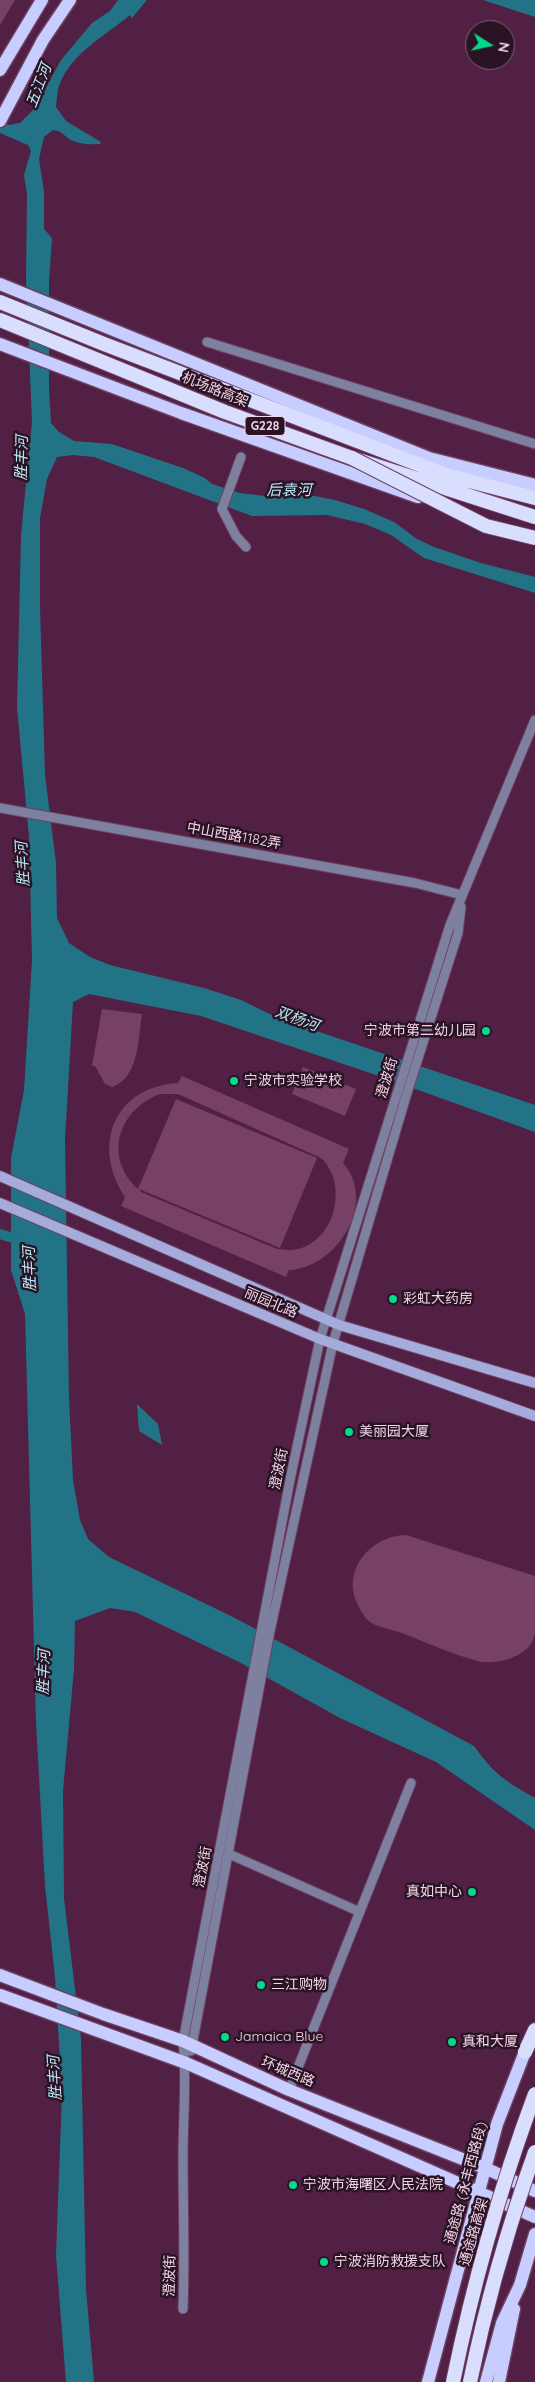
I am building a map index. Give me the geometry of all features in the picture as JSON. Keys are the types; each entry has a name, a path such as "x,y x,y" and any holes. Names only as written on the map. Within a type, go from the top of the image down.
{"highway":[{"name":"机场路高架","path":"0,302 104,344 446,475 535,498"},
{"name":"机场路高架","path":"0,320 225,412 352,458 535,517"},
{"path":"352,458 486,526 535,538"},
{"path":"525,2052 535,2030"},
{"name":"通途路高架","path":"453,2382 486,2247 514,2150 535,2094"},
{"path":"470,2382 480,2333 518,2199 535,2152"}],"main road":[{"path":"0,70 42,0"},
{"path":"0,120 43,40 70,0"},
{"path":"5,286 429,458 535,485"},
{"path":"0,344 180,413 482,519 535,534"},
{"name":"丽园北路","path":"0,1176 338,1325 535,1383"},
{"name":"丽园北路","path":"0,1204 320,1339 535,1416"},
{"name":"环城西路","path":"0,1975 24,1982 103,2014 188,2044 289,2090 485,2168 535,2191"},
{"path":"0,1995 186,2064 535,2217"},
{"name":"通途路 (永丰西路段)","path":"428,2382 497,2124 535,2025"},
{"path":"500,2382 520,2286 535,2234"},
{"path":"486,2382 502,2323 520,2286"}],"street":[{"path":"207,342 535,444"},
{"path":"241,457 222,508 236,536 246,547"},
{"name":"澄波街","path":"183,2309 185,2264 183,2156 188,2044 320,1339 407,1058 462,894 535,720"},
{"name":"中山西路1182弄","path":"1,808 416,883 462,894"},
{"name":"澄波街","path":"266,1629 333,1343 417,1060 458,932 462,894"},
{"name":"澄波街","path":"188,2044 229,1854 255,1686"},
{"path":"289,2090 411,1783"},
{"path":"229,1854 360,1912"}],"shaded area":[{"path":"0,0 15,0 0,25"},
{"path":"102,1009 142,1014 138,1046 132,1067 128,1075 121,1082 112,1087 105,1084 95,1066 92,1066"},
{"path":"303,1067 356,1089 345,1116 292,1094"},
{"path":"182,1076 349,1149 343,1163 353,1179 356,1196 354,1213 347,1230 336,1246 323,1258 307,1266 289,1270 286,1277 121,1206 125,1197 115,1177 110,1158 110,1139 115,1122 124,1107 138,1095 156,1087 178,1083","holes":["160,1094 178,1094 321,1158 329,1168 334,1180 336,1193 335,1207 324,1231 304,1247 287,1250 277,1249 141,1192 139,1189 280,1248 317,1158 176,1099 138,1189 127,1176 121,1163 120,1136 125,1123 134,1111 146,1101"]},
{"path":"406,1535 535,1576 535,1633 533,1641 528,1648 522,1653 506,1660 481,1662 373,1624 368,1620 357,1603 353,1590 353,1578 357,1567 371,1548 381,1541"}],"water":[{"name":"胜丰河","path":"118,0 147,0 132,18 130,15 81,54 65,72 57,95 56,107 66,121 101,142 100,144 85,144 71,140 61,132 53,130 44,137 39,159 44,191 44,229 52,238 49,282 49,388 51,423 59,432 74,441 112,444 183,468 205,478 212,484 240,493 265,496 315,496 364,509 394,522 417,539 434,547 481,563 535,577 535,593 424,558 391,535 365,524 327,515 252,516 94,457 73,455 57,457 47,479 40,518 40,607 45,775 56,863 57,918 69,943 90,957 110,965 204,988 241,1000 278,1018 535,1105 535,1132 382,1077 201,1016 89,994 73,1002 65,1139 69,1399 73,1480 80,1520 88,1539 109,1557 233,1617 474,1746 488,1764 501,1776 535,1798 535,1830 436,1762 340,1718 239,1662 135,1612 110,1608 75,1621 74,1669 63,1791 64,1898 81,2039 86,2289 94,2382 66,2382 56,2255 62,2094 55,1977 45,1886 36,1722 25,1314 11,1270 11,1158 24,1090 32,960 29,836 17,708 21,535 32,422 26,279 27,194 24,175 31,151 28,145 0,133 0,121 9,125 20,123 35,108 61,60 92,23 110,11"},
{"path":"483,0 535,0 535,17"},
{"path":"137,1404 158,1424 162,1445 139,1431"}],"waterway":[{"name":"胜丰河","path":"0,1234 23,1241"}],"place":[{"name":"宁波市第二幼儿园","path":"486,1031"},
{"name":"宁波市实验学校","path":"234,1081"},
{"name":"彩虹大药房","path":"393,1299"},
{"name":"美丽园大厦","path":"349,1432"},
{"name":"真如中心","path":"472,1892"},
{"name":"三江购物","path":"261,1985"},
{"name":"Jamaica Blue","path":"225,2037"},
{"name":"真和大厦","path":"452,2042"},
{"name":"宁波市海曙区人民法院","path":"293,2185"},
{"name":"宁波消防救援支队","path":"324,2262"}],"water label":[{"name":"五江河","path":"39,86"},
{"name":"后袁河","path":"289,490"},
{"name":"双杨河","path":"297,1019"}]}
